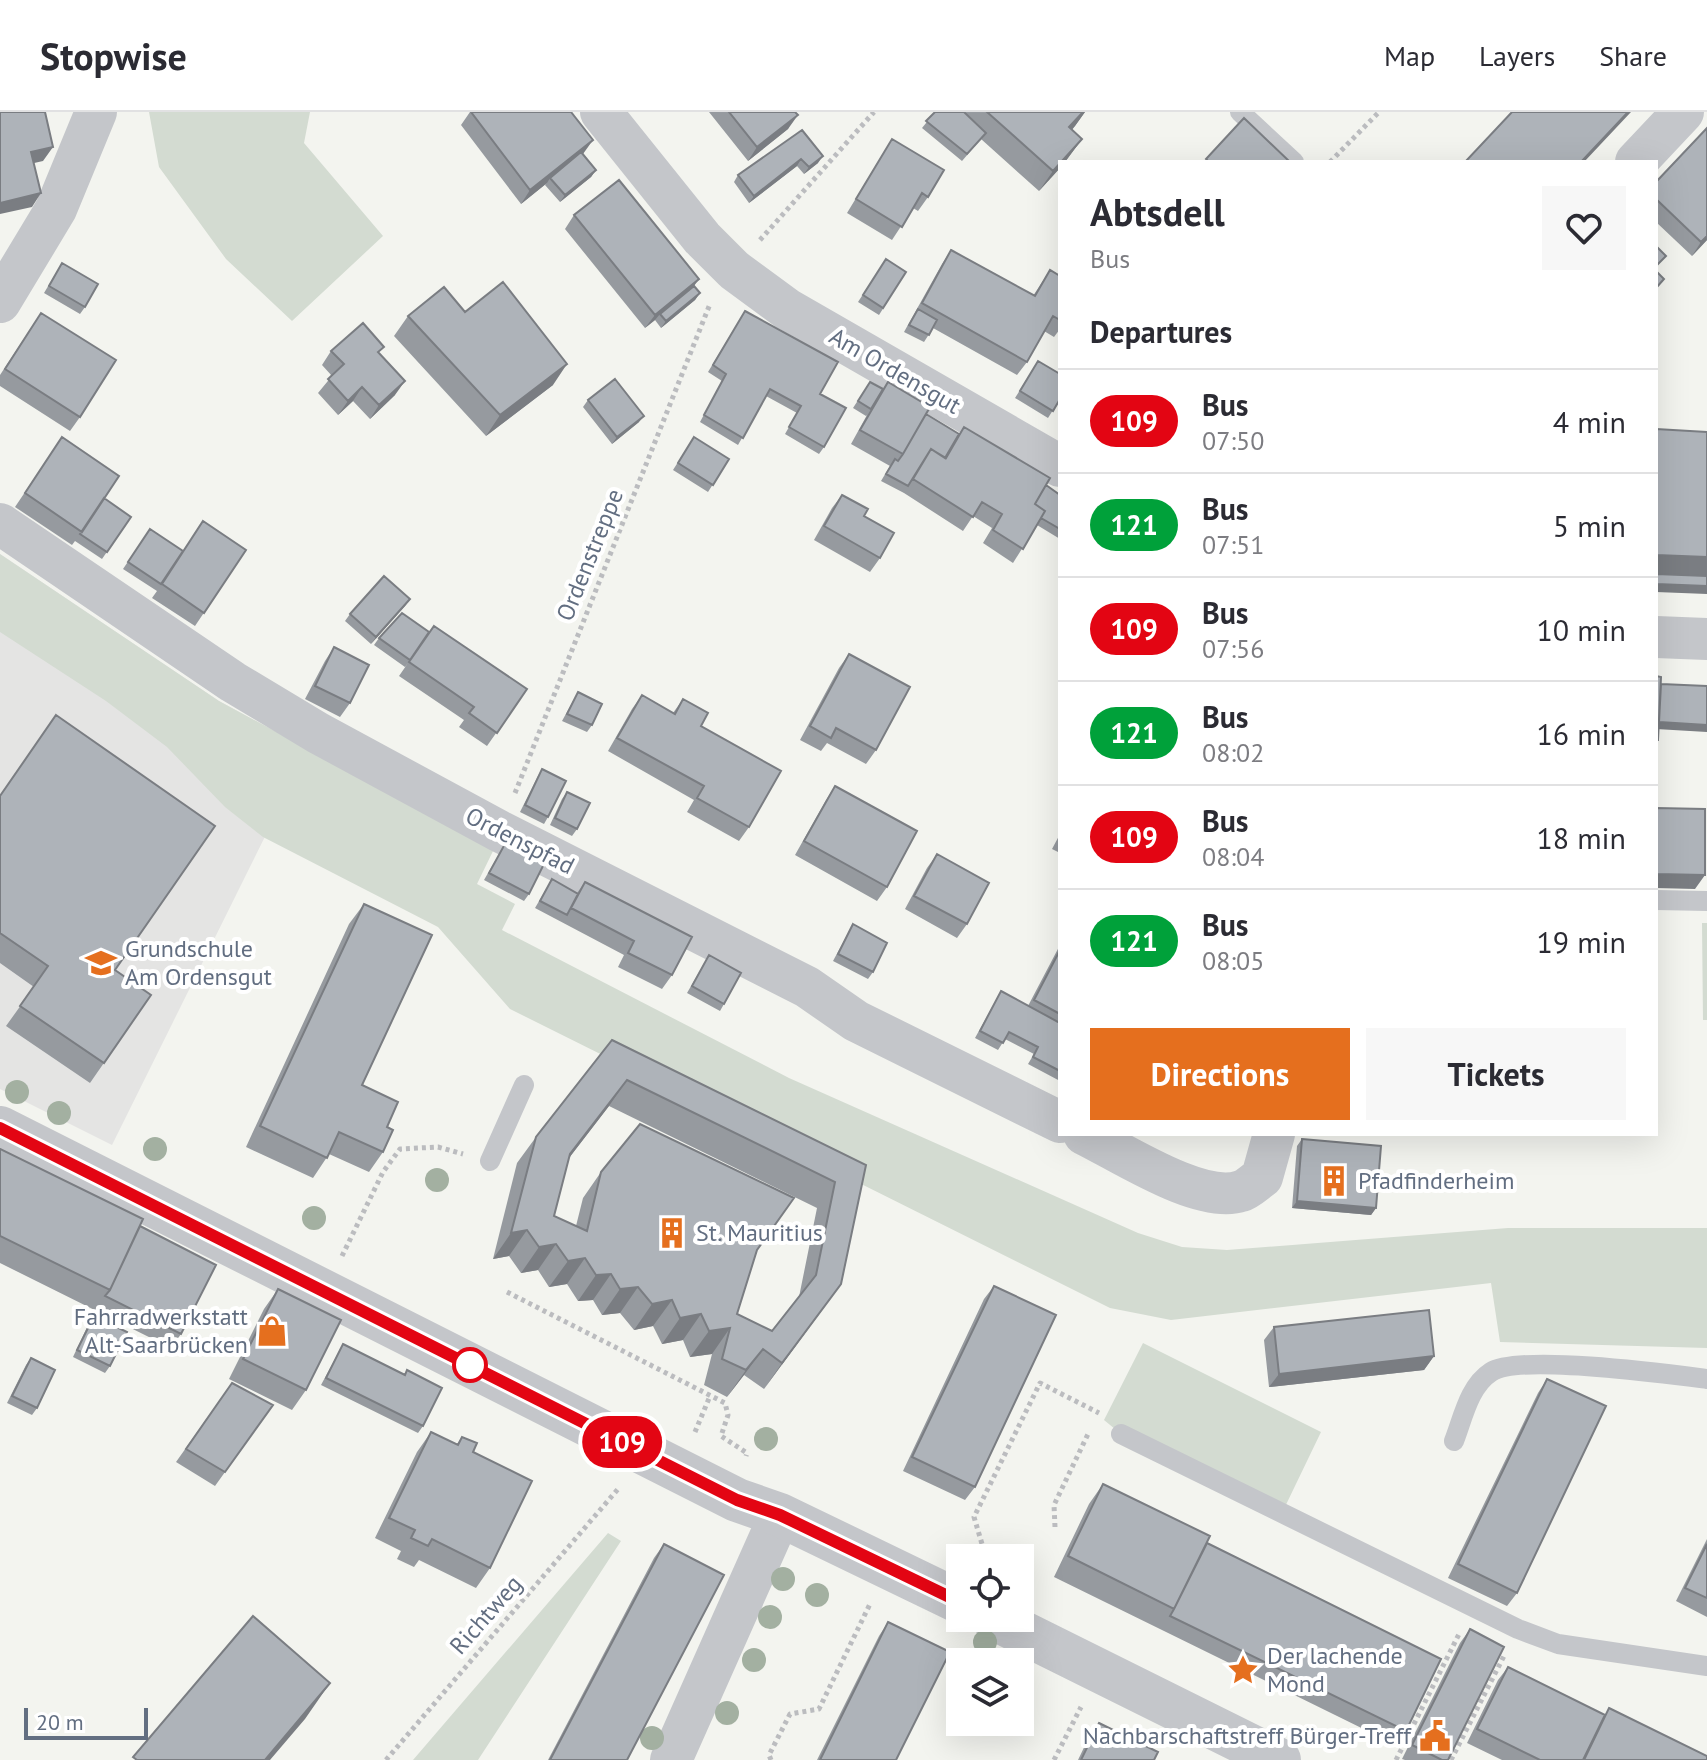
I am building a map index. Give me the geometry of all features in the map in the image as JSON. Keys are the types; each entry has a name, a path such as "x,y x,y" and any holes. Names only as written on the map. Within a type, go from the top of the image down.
{"street":[{"path":"0,302 56,209 96,112"},
{"name":"Am Ordensgut","path":"601,112 702,238 724,281 787,309 1058,465"},
{"path":"1638,160 1683,112"},
{"name":"Ordenspfad","path":"0,524 233,682 318,733 499,831 807,987 856,1021 1058,1121"},
{"path":"1658,637 1707,639"},
{"path":"0,1128 737,1500 780,1515 946,1595"},
{"path":"1088,1136 1179,1181 1214,1193 1242,1191 1262,1177 1273,1136"},
{"path":"671,1760 780,1515"},
{"path":"1021,1632 1279,1760"}],"lane":[{"path":"1240,112 1292,160"},
{"path":"1658,900 1707,901"},
{"path":"490,1161 524,1085"},
{"path":"1454,1441 1476,1385 1494,1370 1544,1364 1707,1379"},
{"path":"1121,1434 1518,1629 1558,1644 1707,1666"}],"path":[{"path":"724,281 874,112"},
{"path":"1332,160 1379,112"},
{"name":"Ordenstreppe","path":"499,831 724,281"},
{"path":"342,1257 383,1172 400,1149 438,1147 490,1161"},
{"path":"507,1292 729,1408 721,1436 747,1453 746,1465"},
{"path":"982,1544 974,1517 1040,1383 1098,1413 1121,1434"},
{"path":"693,1438 710,1396"},
{"path":"1055,1527 1054,1505 1078,1455"},
{"name":"Richtweg","path":"386,1760 614,1494"},
{"path":"1396,1760 1472,1606"},
{"path":"771,1760 769,1755 790,1714 819,1709 869,1607"},
{"path":"1451,1760 1518,1629"},
{"path":"1054,1760 1079,1712"}],"shaded area":[{"path":"149,112 310,112 304,143 383,236 292,321 226,259 159,167"},
{"name":"Grundschule Am Ordensgut","path":"0,554 219,701 308,750 112,1145 0,1089"},
{"path":"0,554 219,701 494,849 477,884 515,904 502,930 789,1078 1138,1233 1182,1247 1227,1250 1508,1228 1707,1228 1707,1348 1500,1342 1491,1283 1171,1320 1110,1308 510,1009 438,927 263,837 225,807 167,747 106,701 0,632"},
{"path":"1702,923 1707,923 1707,1020 1703,1020"},
{"path":"1143,1343 1321,1432 1282,1513 1121,1434 1104,1420"},
{"path":"608,1533 621,1541 478,1760 413,1760"}],"building":[{"path":"0,112 45,112 53,147 31,152 41,193 0,203"},
{"path":"471,112 571,112 593,140 530,190"},
{"path":"729,112 795,112 798,115 757,147"},
{"path":"935,112 964,112 986,133 967,154 926,121"},
{"path":"987,112 1083,112 1069,127 1082,139 1063,160 1058,160 1053,171"},
{"path":"1512,112 1628,112 1583,160 1467,160"},
{"path":"1244,118 1288,160 1207,160"},
{"path":"1707,128 1707,236 1701,242 1658,201 1658,180"},
{"path":"802,130 823,156 809,167 801,159 754,196 738,175"},
{"path":"892,139 944,170 928,197 922,193 902,227 856,199"},
{"path":"581,152 596,170 565,195 550,178"},
{"path":"619,180 699,279 655,315 574,215"},
{"path":"1658,248 1666,256 1658,264"},
{"path":"951,250 1035,296 1050,270 1058,275 1058,319 1053,316 1027,362 922,303"},
{"path":"886,259 906,272 883,308 863,295"},
{"path":"62,263 98,284 85,307 49,286"},
{"path":"503,282 567,364 500,415 408,316 444,287 465,312"},
{"path":"694,286 700,293 666,321 660,314"},
{"path":"918,309 937,320 929,335 909,325"},
{"path":"745,311 838,362 820,394 846,408 824,447 789,427 801,406 770,389 743,438 704,415 726,374 713,365"},
{"path":"41,313 116,360 80,417 5,369"},
{"path":"363,323 384,347 378,352 405,381 379,405 362,387 348,401 328,379 344,364 331,351"},
{"path":"1038,361 1058,373 1058,402 1053,411 1020,391"},
{"path":"615,379 644,416 617,437 588,400"},
{"path":"870,382 883,389 871,409 858,401"},
{"path":"888,382 930,407 903,454 860,430"},
{"path":"926,414 959,434 945,458 931,449 908,486 886,474 895,459 898,461 903,454"},
{"path":"964,427 1050,478 1035,504 1045,511 1023,549 993,530 1002,514 982,502 973,517 913,479 931,449 946,458"},
{"path":"1658,429 1707,432 1707,557 1658,555"},
{"path":"62,437 119,476 82,532 25,493"},
{"path":"694,437 729,459 713,485 678,463"},
{"path":"1046,485 1058,494 1058,528 1041,518 1045,511 1035,504"},
{"path":"842,495 868,509 864,516 894,533 880,558 824,526"},
{"path":"104,498 131,517 107,552 80,534"},
{"path":"203,521 246,550 204,613 162,584"},
{"path":"150,529 183,551 161,584 128,562"},
{"path":"1658,574 1707,576 1707,586 1658,584"},
{"path":"384,576 410,599 376,637 350,614"},
{"path":"402,613 429,632 410,660 379,638"},
{"path":"434,626 527,689 497,733 469,713 474,707 409,662"},
{"path":"334,647 369,665 350,703 315,686"},
{"path":"849,654 910,687 876,750 836,728 831,738 810,726"},
{"path":"1658,676 1661,677 1658,740"},
{"path":"1661,684 1707,686 1707,725 1659,722"},
{"path":"578,692 602,704 592,725 567,714"},
{"path":"642,695 675,714 683,699 708,713 701,726 781,771 749,827 697,798 704,786 617,738"},
{"path":"56,715 215,826 115,970 151,995 104,1063 20,1006 48,966 0,933 0,796"},
{"path":"542,769 566,781 548,817 525,805"},
{"path":"835,786 917,831 887,887 804,841"},
{"path":"567,792 590,803 577,829 555,818"},
{"path":"1658,808 1705,809 1705,875 1658,874"},
{"path":"506,842 545,862 529,894 489,873"},
{"path":"937,854 989,883 967,924 914,896"},
{"path":"552,879 578,894 567,915 540,901"},
{"path":"585,882 692,937 672,975 628,953 634,941 571,908"},
{"path":"364,904 432,935 362,1085 398,1102 387,1127 393,1130 383,1152 339,1132 327,1158 260,1126"},
{"path":"853,924 887,943 873,972 838,954"},
{"path":"1058,954 1058,1013 1034,1000"},
{"path":"709,955 741,973 724,1004 692,986"},
{"path":"1001,991 1058,1022 1058,1070 1033,1057 1038,1047 1009,1032 1003,1043 980,1031"},
{"name":"St. Mauritius","path":"612,1040 866,1165 841,1284 782,1363 763,1349 746,1370 722,1359 730,1328 709,1331 701,1314 680,1318 672,1300 652,1304 638,1287 620,1289 611,1274 596,1275 585,1258 568,1261 556,1244 539,1247 527,1230 511,1233 536,1137","holes":["627,1080 835,1182 816,1275 772,1331 737,1314 757,1250 794,1198 640,1124 601,1172 587,1231 554,1216 570,1154"]},
{"name":"Pfadfinderheim","path":"1302,1139 1381,1146 1376,1208 1297,1201"},
{"path":"0,1149 143,1219 110,1290 0,1236"},
{"path":"140,1226 216,1265 181,1334 105,1296"},
{"path":"994,1286 1056,1315 975,1487 912,1457"},
{"path":"278,1289 341,1320 306,1390 243,1359"},
{"path":"1429,1310 1434,1356 1279,1374 1274,1327"},
{"path":"94,1316 127,1332 110,1366 77,1350"},
{"path":"343,1344 405,1375 407,1370 442,1388 423,1426 326,1378"},
{"path":"31,1358 55,1370 37,1408 12,1396"},
{"path":"1547,1379 1606,1406 1517,1593 1458,1564"},
{"path":"232,1383 273,1405 225,1472 186,1449"},
{"path":"431,1432 458,1445 462,1437 477,1443 473,1452 532,1481 490,1568 432,1539 428,1546 411,1538 415,1530 389,1518"},
{"path":"1103,1484 1210,1536 1174,1609 1068,1556"},
{"path":"1207,1543 1441,1659 1406,1731 1170,1616"},
{"path":"664,1544 724,1575 627,1760 550,1760"},
{"path":"1707,1544 1707,1598 1685,1588"},
{"path":"253,1616 330,1683 265,1760 137,1760 133,1757"},
{"path":"888,1622 946,1650 946,1660 896,1760 820,1760"},
{"path":"1470,1629 1504,1647 1448,1760 1442,1760 1412,1745"},
{"path":"1508,1667 1605,1715 1583,1760 1540,1760 1477,1729"},
{"path":"1609,1708 1707,1756 1707,1760 1584,1760"},
{"path":"1099,1723 1158,1752 1154,1760 1081,1760"}],"bus line":[{"name":"109","path":"0,1128 737,1500 780,1515 946,1595"}],"place":[{"name":"Grundschule Am Ordensgut","path":"101,963"},
{"name":"Pfadfinderheim","path":"1334,1181"},
{"name":"St. Mauritius","path":"672,1233"},
{"name":"Fahrradwerkstatt Alt-Saarbrücken","path":"272,1331"},
{"name":"Der lachende Mond","path":"1243,1670"},
{"name":"Nachbarschaftstreff Bürger-Treff","path":"1435,1736"}]}
